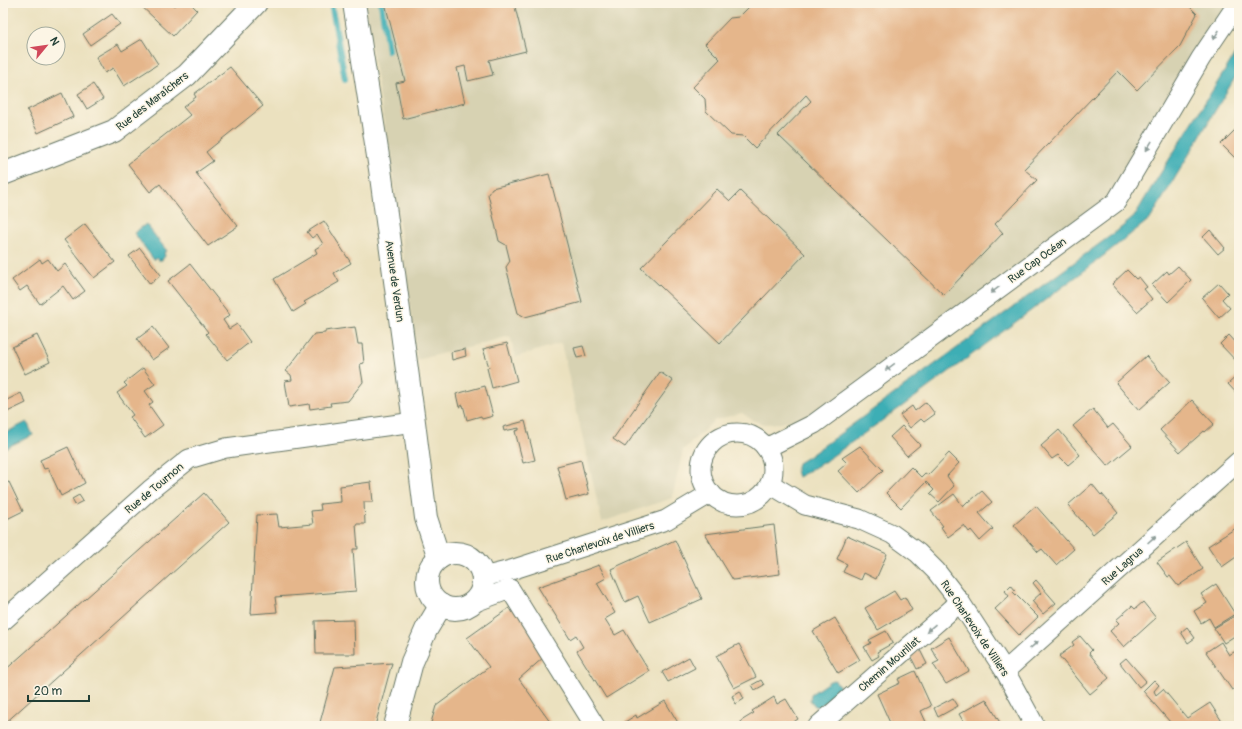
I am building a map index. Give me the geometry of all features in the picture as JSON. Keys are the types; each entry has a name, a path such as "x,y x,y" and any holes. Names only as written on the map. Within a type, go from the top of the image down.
{"street":[{"name":"Rue des Maraîchers","path":"3,174 114,131 187,76 256,3"},
{"name":"Avenue de Verdun","path":"354,3 380,169 426,518 439,558"},
{"name":"Rue Cap Océan","path":"766,448 814,424 1116,202 1201,58 1238,3"},
{"name":"Rue de Tournon","path":"3,621 150,490 189,459 226,448 414,422"},
{"path":"734,433 753,436 766,448 770,455 773,470 770,484 764,493 752,502 727,504 715,498 706,488 701,473 704,453 718,437 734,433"},
{"name":"Rue Lagrua","path":"1005,671 1239,461"},
{"name":"Rue Charlevoix de Villiers","path":"770,484 805,505 858,519 892,534 918,553 936,571 960,602 1005,671 1035,726"},
{"name":"Rue Charlevoix de Villiers","path":"483,577 511,570 666,520 710,493"},
{"path":"475,602 482,590 483,577 480,568 474,560 466,555 457,553 439,558 432,565 428,573 427,582 429,592 434,599 440,605 449,609 458,609 467,607 475,602 510,589 595,726"},
{"name":"Chemin Mourillat","path":"818,726 960,602"},
{"path":"395,726 412,662 426,630 440,605"}],"shaded area":[{"path":"364,3 1231,3 1114,193 817,412 781,423 764,424 752,420 742,413 715,420 683,450 672,498 602,522 561,343 516,357 510,336 417,360 394,182"}],"water":[{"path":"1239,48 1239,71 1151,218 1088,268 918,395 824,462 798,477 796,471 798,463 1117,231 1134,217"},
{"path":"146,224 167,251 164,252 165,256 162,260 158,260 156,258 154,260 134,233"},
{"path":"27,422 33,435 3,449 3,434"},
{"path":"835,680 840,687 839,692 819,707 815,706 810,700 811,694 830,681"}],"building":[{"path":"138,3 172,3 175,6 177,3 190,3 197,10 173,36"},
{"path":"385,3 514,3 526,51 489,60 493,75 468,81 465,66 457,68 465,103 403,119 396,83 405,81"},
{"path":"753,3 1186,3 1197,14 1180,46 1137,90 1118,71 1024,169 1037,180 995,224 1003,233 944,295 778,135 811,101 806,95 755,148 743,136 731,135 706,111 705,99 693,87 720,59 705,44 730,18 739,17"},
{"path":"112,14 120,24 90,45 83,34"},
{"path":"142,39 158,64 124,86 113,68 105,73 96,57 118,44 122,51"},
{"path":"230,67 263,106 206,152 213,161 196,173 238,226 208,246 160,184 150,192 128,164 190,115 183,107 196,97 194,94"},
{"path":"93,84 103,99 87,109 78,94"},
{"path":"62,93 73,117 38,133 27,110"},
{"path":"1239,126 1239,162 1221,144"},
{"path":"549,174 582,302 525,317 518,313 506,267 510,261 506,245 499,241 488,194 492,188"},
{"path":"717,189 730,201 740,191 805,254 720,343 641,268"},
{"path":"324,221 351,263 334,273 339,282 304,302 306,304 293,312 274,279 317,253 315,249 323,244 317,234 312,238 307,232"},
{"path":"85,224 115,262 94,278 64,240"},
{"path":"1210,230 1225,248 1218,254 1203,237"},
{"path":"140,248 161,275 150,284 129,256"},
{"path":"40,259 42,263 48,259 57,271 65,264 85,291 73,300 63,286 40,304 27,286 20,291 12,280"},
{"path":"190,264 230,315 223,320 229,329 237,324 250,342 227,360 206,334 208,332 168,281"},
{"path":"1178,266 1191,280 1168,302 1152,285 1167,271 1169,274"},
{"path":"1127,270 1136,279 1139,277 1147,287 1144,289 1152,299 1137,312 1112,284"},
{"path":"1219,283 1228,293 1222,299 1230,308 1219,318 1202,298"},
{"path":"153,327 169,348 152,360 137,339"},
{"path":"355,327 358,344 362,344 364,363 360,364 363,382 348,401 330,403 331,406 310,409 309,404 289,407 285,381 292,380 291,375 286,371 314,334"},
{"path":"37,335 50,362 25,374 12,347"},
{"path":"1229,335 1239,346 1239,364 1220,344"},
{"path":"507,343 517,381 492,388 487,368 489,367 483,349"},
{"path":"583,346 586,356 577,358 574,348"},
{"path":"465,349 466,356 452,360 451,352"},
{"path":"1146,356 1170,382 1139,410 1116,383"},
{"path":"143,368 155,384 145,391 153,402 149,405 163,425 145,438 130,417 133,415 117,393 127,386 124,383"},
{"path":"660,372 673,381 625,447 613,439"},
{"path":"1239,374 1239,396 1228,384"},
{"path":"485,386 493,416 482,419 481,416 467,420 463,405 459,407 456,394"},
{"path":"21,393 26,403 3,414 3,402"},
{"path":"1192,400 1214,424 1180,452 1160,430"},
{"path":"926,402 935,414 924,422 921,419 910,428 900,415 912,406 915,411"},
{"path":"1093,409 1108,428 1113,424 1132,446 1108,466 1073,426"},
{"path":"525,421 535,460 523,463 515,431 519,430 519,428 504,431 503,427"},
{"path":"902,426 920,445 907,456 890,437"},
{"path":"1059,430 1080,455 1068,465 1058,455 1052,459 1041,446"},
{"path":"860,446 883,470 859,493 838,471 847,463 842,458"},
{"path":"68,447 85,483 61,496 48,468 44,469 40,460"},
{"path":"949,453 959,463 947,476 954,486 939,502 930,494 934,490 926,482 901,508 886,493 911,467 921,477 925,473 928,475"},
{"path":"581,460 589,494 566,500 557,466"},
{"path":"9,482 23,511 3,521 3,484"},
{"path":"371,482 373,502 364,502 365,524 356,524 358,549 353,549 356,591 275,597 277,612 251,614 257,515 277,514 279,527 313,524 311,511 321,510 320,504 341,502 340,486"},
{"path":"1092,484 1118,513 1093,534 1068,505"},
{"path":"982,491 992,502 979,513 993,529 980,541 971,530 969,532 964,525 948,537 941,527 943,526 931,511 954,494 963,506"},
{"path":"204,493 229,522 3,725 3,672"},
{"path":"79,495 83,501 75,505 72,499"},
{"path":"1036,506 1074,549 1056,565 1042,549 1038,552 1014,525"},
{"path":"774,525 780,574 733,580 705,534"},
{"path":"1239,526 1239,555 1222,567 1208,546"},
{"path":"847,536 887,554 876,579 864,573 861,580 843,572 847,564 837,559"},
{"path":"675,540 702,599 650,622 638,596 625,602 611,569"},
{"path":"1186,542 1203,569 1178,586 1170,576 1168,577 1157,562"},
{"path":"599,565 606,578 597,583 615,613 605,619 615,635 624,630 649,671 606,698 577,651 583,647 576,635 570,639 538,587"},
{"path":"1036,580 1056,603 1043,614 1032,601 1041,593 1033,583"},
{"path":"1216,584 1235,614 1214,627 1209,618 1201,623 1194,611 1207,603 1201,594"},
{"path":"1011,585 1015,590 1013,592 1038,617 1019,635 995,609 1009,596 1005,591"},
{"path":"894,591 900,600 905,597 912,610 878,630 865,608"},
{"path":"1143,602 1156,618 1124,647 1110,631 1119,623 1116,620 1132,606 1135,609"},
{"path":"516,603 544,657 519,679 553,726 430,726 436,706 489,667 467,638"},
{"path":"1238,614 1239,633 1224,643 1214,628"},
{"path":"835,618 860,660 838,673 813,631"},
{"path":"354,620 355,654 316,654 315,621"},
{"path":"1187,627 1195,638 1188,643 1181,632"},
{"path":"886,631 893,643 877,652 879,656 872,660 864,647 871,643 869,640"},
{"path":"1080,636 1092,650 1089,653 1109,678 1090,694 1059,656 1074,645 1072,642"},
{"path":"949,637 969,671 946,684 933,664 939,661 931,648"},
{"path":"1221,642 1229,655 1239,649 1239,686 1232,690 1206,652"},
{"path":"739,644 756,677 734,688 716,656"},
{"path":"920,650 927,664 917,669 910,655"},
{"path":"689,657 695,668 668,682 662,672"},
{"path":"1126,658 1146,681 1139,687 1120,663"},
{"path":"392,663 375,726 319,726 335,667"},
{"path":"915,671 931,706 921,711 926,722 917,726 891,725 877,694 900,683 898,679"},
{"path":"761,680 764,685 755,690 752,685"},
{"path":"1154,680 1159,685 1154,691 1156,695 1163,689 1187,718 1210,703 1225,726 1165,726 1170,722 1143,691"},
{"path":"740,691 744,699 736,704 732,696"},
{"path":"774,697 777,704 786,699 798,719 789,725 787,722 780,726 736,726 754,713 752,711"},
{"path":"953,698 958,706 938,717 934,708"},
{"path":"986,699 1002,726 966,726 959,714"},
{"path":"665,701 680,726 623,726 625,722 636,715 637,718"}],"waterway":[{"path":"331,3 345,79"},
{"path":"381,3 388,50"}]}
